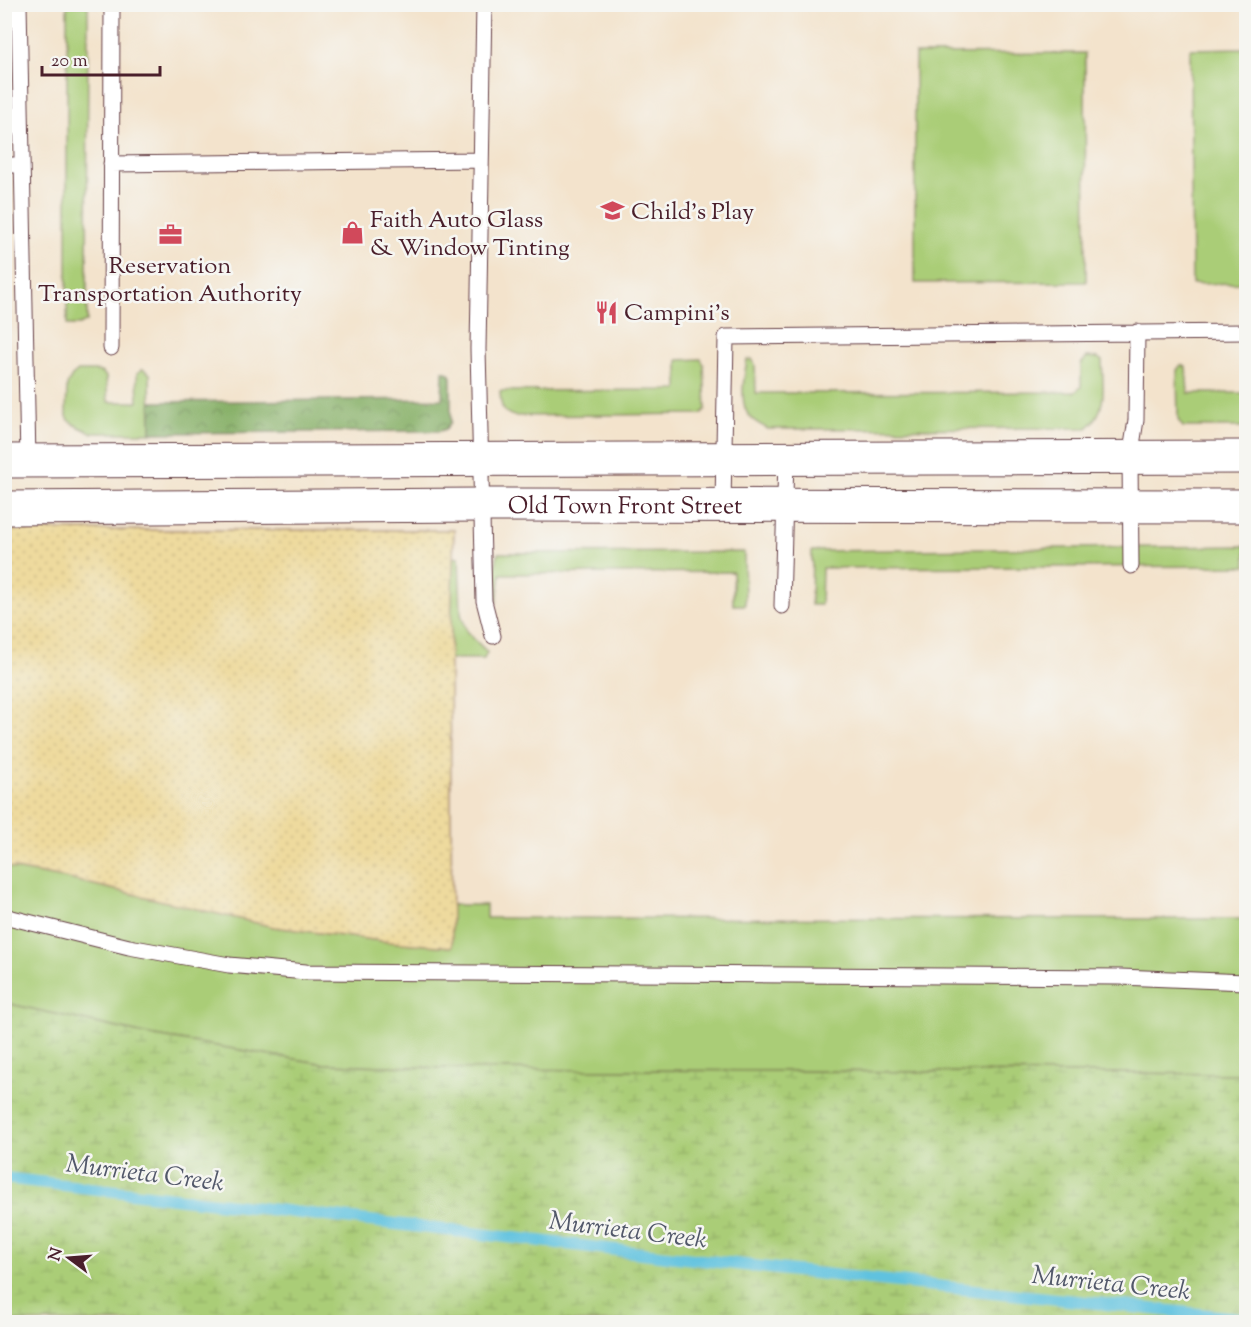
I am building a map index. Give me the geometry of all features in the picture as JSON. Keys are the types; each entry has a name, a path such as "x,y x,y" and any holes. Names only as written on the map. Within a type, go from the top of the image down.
{"main road":[{"name":"Old Town Front Street","path":"16,461 1246,457"},
{"name":"Old Town Front Street","path":"4,508 482,505 1246,506"}],"lane":[{"path":"16,461 22,165 19,4"},
{"path":"111,348 112,4"},
{"path":"484,4 478,349 484,601 493,636"},
{"path":"111,164 482,160"},
{"path":"4,165 22,165"},
{"path":"1131,566 1130,458 1136,420 1137,332"},
{"path":"723,505 726,337 1246,332"},
{"path":"782,606 786,459"},
{"path":"4,916 129,947 229,965 306,972 1108,977 1246,982"}],"green space":[{"path":"67,5 88,5 87,321 80,325 67,325"},
{"path":"1246,48 1246,283 1192,284 1190,49"},
{"path":"1085,53 1086,282 915,283 915,54"},
{"path":"1087,357 1098,358 1102,361 1103,398 1098,414 1087,428 768,429 751,418 743,399 747,360 752,359 755,365 756,393 1075,392 1081,387 1081,364"},
{"path":"701,359 704,365 706,409 701,414 514,416 506,412 501,404 500,391 678,390 678,360"},
{"path":"1181,365 1186,367 1188,393 1246,393 1246,427 1183,427 1178,420 1177,370"},
{"path":"143,369 150,374 151,433 92,433 69,420 66,414 67,385 78,371 103,373 106,377 108,402 138,402 137,373"},
{"path":"443,371 449,373 451,377 451,422 446,429 440,431 151,433 151,402 442,399"},
{"path":"1246,546 1246,566 822,568 821,605 811,605 812,551"},
{"path":"744,552 745,605 733,605 733,572 501,574 497,601 491,588 498,553"},
{"path":"459,557 461,614 467,632 487,652 484,659 450,659 453,558"},
{"path":"4,867 69,879 274,927 389,942 451,947 451,905 486,905 486,918 1246,919 1246,1074 471,1069 325,1064 149,1035 5,1003"},
{"path":"5,1003 149,1035 325,1064 471,1069 1246,1074 1246,1322 5,1322"}],"sand":[{"path":"4,530 454,530 450,659 452,947 389,942 274,927 69,879 5,867"}],"waterway":[{"name":"Murrieta Creek","path":"4,1178 795,1271 1246,1319"}],"place":[{"name":"Child's Play","path":"613,211"},
{"name":"Faith Auto Glass & Window Tinting","path":"352,233"},
{"name":"Reservation Transportation Authority","path":"170,235"},
{"name":"Campini's","path":"606,312"}]}
